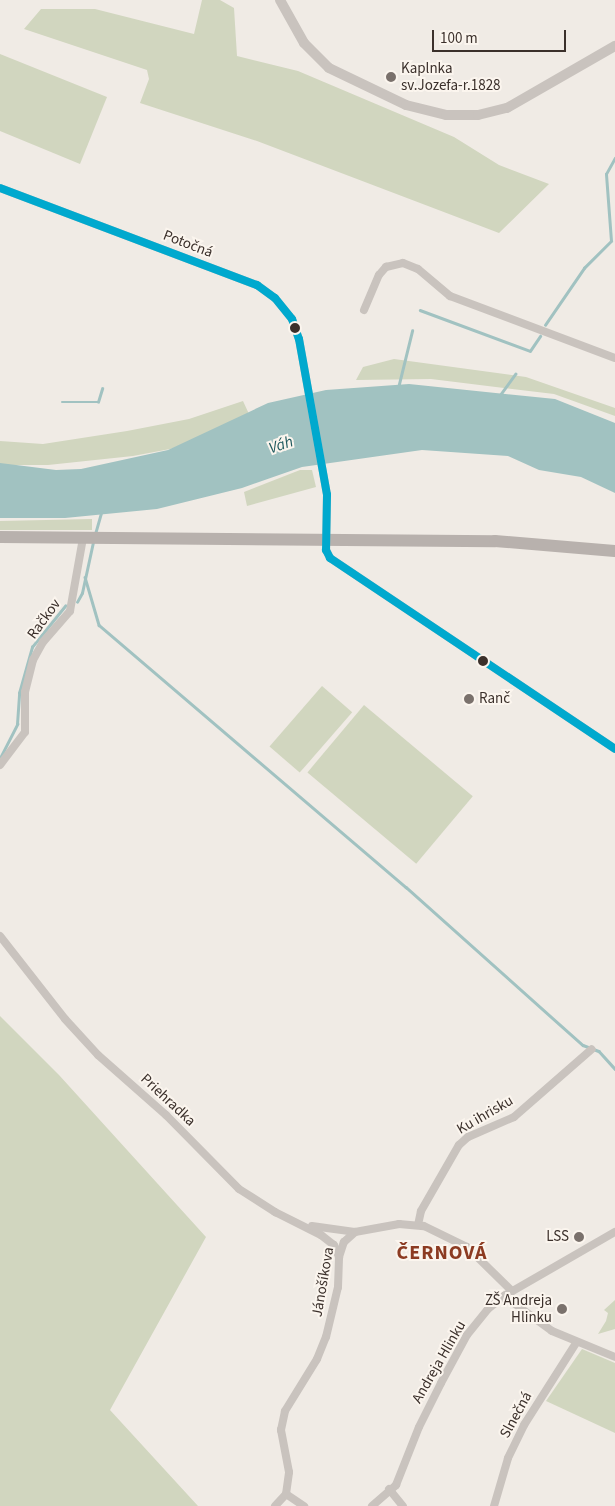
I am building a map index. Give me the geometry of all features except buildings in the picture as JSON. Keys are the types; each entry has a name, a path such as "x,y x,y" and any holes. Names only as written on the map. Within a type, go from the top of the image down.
{"main road":[{"path":"0,537 529,542 615,552"}],"street":[{"path":"280,0 304,43 328,68 406,105 446,115 478,115 506,108 615,46"},
{"name":"Potočná","path":"0,188 258,285 275,298 292,319 308,384 327,495 326,540"},
{"path":"364,310 379,275 386,267 403,262 418,269 450,296 615,358"},
{"name":"Račkov","path":"0,765 25,732 25,692 33,660 43,642 71,608 91,538"},
{"path":"326,540 326,550 335,563 615,749"},
{"name":"Priehradka","path":"0,936 65,1019 98,1055 166,1115 239,1189 275,1212 299,1223 334,1245 339,1257"},
{"name":"Ku ihrisku","path":"418,1225 421,1211 459,1145 468,1138 514,1117 592,1049"},
{"path":"299,1223 355,1232 399,1224 418,1225 445,1234 467,1247 512,1291"},
{"name":"Jánošíkova","path":"286,1494 289,1472 280,1430 287,1407 317,1360 326,1337 338,1287 339,1257 344,1242 355,1232"},
{"name":"Andreja Hlinku","path":"392,1487 419,1427 468,1335 488,1309 512,1291 615,1232"},
{"path":"504,1296 552,1332 615,1357"},
{"name":"Slnečná","path":"494,1506 508,1458 524,1425 576,1343"},
{"path":"372,1506 392,1487 403,1506"},
{"path":"275,1506 286,1494 304,1506"}],"green space":[{"path":"202,0 220,0 234,8 237,56 298,71 454,137 499,165 549,184 499,233 257,141 140,103 149,79 147,70 24,29 41,9 95,9 194,34"},
{"path":"0,54 107,97 80,164 0,131"},
{"path":"394,359 526,377 615,408 615,416 554,394 431,379 356,380 363,367"},
{"path":"243,401 249,414 186,446 133,456 48,465 0,465 0,441 43,444 127,431 189,419"},
{"path":"300,470 312,470 316,487 247,506 244,492"},
{"path":"92,519 92,530 0,530 0,521"},
{"path":"322,686 352,712 300,773 270,746"},
{"path":"364,705 473,796 416,864 307,772"},
{"path":"0,1016 59,1075 206,1237 110,1410 198,1506 0,1506"},
{"path":"615,1300 615,1329 598,1334 606,1321 608,1313 604,1310"},
{"path":"582,1349 615,1363 615,1433 546,1401"}],"water":[{"name":"Váh","path":"409,384 555,399 615,423 615,493 581,477 539,470 508,456 422,450 302,467 242,488 157,509 65,518 0,518 0,463 56,470 81,469 168,450 268,403 326,390"}],"waterway":[{"path":"545,325 584,268 611,241 606,174 615,158"},
{"path":"420,310 530,351"},
{"path":"398,388 412,331"},
{"path":"530,351 540,336"},
{"path":"500,395 515,374"},
{"path":"62,402 98,402 102,389"},
{"path":"95,534 101,513"},
{"path":"77,602 82,593 93,542"},
{"path":"85,577 99,625 406,887 583,1045 599,1051 615,1069"},
{"path":"0,758 17,724 19,693 32,647 65,606"}],"transit line":[{"path":"0,188 257,285 275,298 292,319 299,339 327,495 326,550 330,558 615,749"}],"place":[{"name":"Kaplnka sv.Jozefa-r.1828","path":"391,77"},
{"name":"Ranč","path":"469,699"},
{"name":"LSS","path":"579,1237"},
{"name":"ZŠ Andreja Hlinku","path":"562,1309"}],"district":[{"name":"ČERNOVÁ","path":"442,1253"}]}
